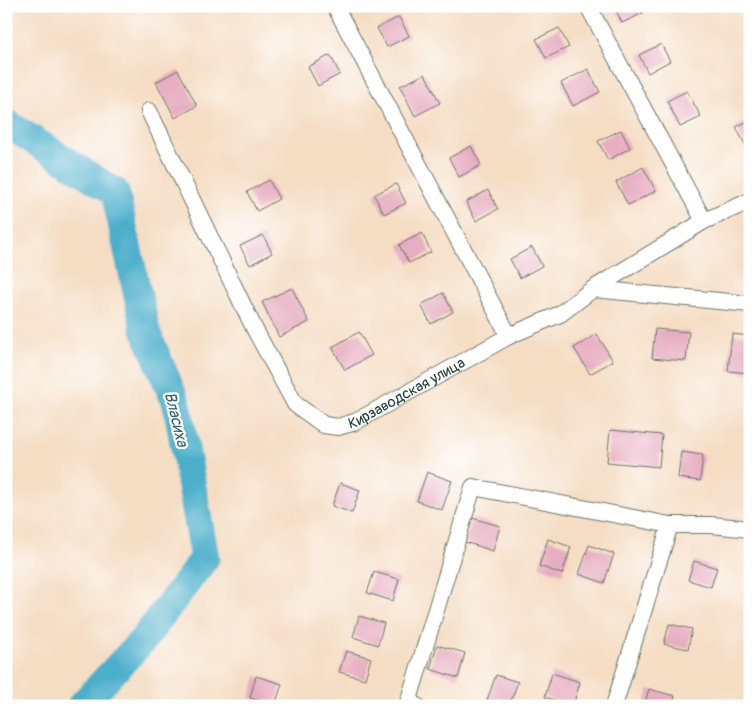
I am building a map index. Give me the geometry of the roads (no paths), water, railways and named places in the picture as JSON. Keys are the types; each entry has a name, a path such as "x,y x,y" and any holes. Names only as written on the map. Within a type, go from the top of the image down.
{"street":[{"path":"335,6 509,336"},
{"path":"588,6 704,221"},
{"name":"Кирзаводская улица","path":"149,111 259,337 295,404 312,418 324,424 338,427 355,422 509,336 560,314 593,289 704,221 750,202"},
{"path":"593,289 750,304"},
{"path":"417,706 408,703 473,486 670,525 712,525 750,529"},
{"path":"614,706 670,525"}],"waterway":[{"name":"Власиха","path":"6,123 115,192 146,332 177,405 205,558 142,641 81,706"}]}
